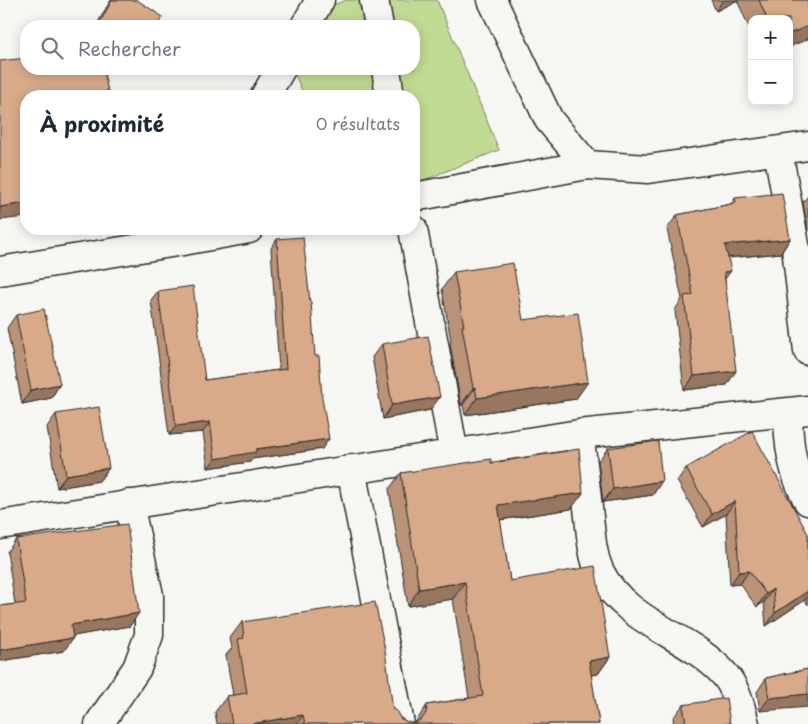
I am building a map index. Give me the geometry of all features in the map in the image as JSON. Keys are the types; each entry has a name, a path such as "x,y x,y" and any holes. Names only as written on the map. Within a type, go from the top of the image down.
{"street":[{"path":"308,20 320,0"},
{"path":"374,0 378,20"},
{"path":"492,0 549,120 587,165"},
{"path":"269,90 277,75"},
{"path":"387,75 389,90"},
{"path":"420,196 587,165 648,168 808,146"},
{"path":"778,151 797,256 808,351"},
{"path":"0,270 187,235"},
{"path":"414,235 454,454"},
{"path":"0,525 579,434 798,411 788,440 793,464 808,500"},
{"path":"579,434 594,552 600,572 614,593 636,613 705,657 726,676 740,703 745,724"},
{"path":"351,469 400,724"},
{"path":"99,724 137,668 149,635 150,595 129,504"}],"green space":[{"path":"346,0 437,0 499,150 420,182 420,90 302,90 295,75 420,75 420,20 296,20"}],"building":[{"path":"112,0 137,0 163,17 161,20 101,20"},
{"path":"759,0 808,0 808,26 793,32 793,15 765,15"},
{"path":"20,59 20,75 104,75 108,90 20,90 20,204 0,207 0,61"},
{"path":"782,193 790,239 725,245 731,271 724,272 736,371 694,376 684,296 693,295 677,215 736,203 735,198"},
{"path":"303,237 315,356 319,356 322,398 329,439 256,449 256,452 215,459 210,422 176,426 158,291 193,286 205,380 286,369 277,239"},
{"path":"513,263 523,320 578,313 588,382 477,398 475,387 473,388 454,272"},
{"path":"44,309 60,384 31,390 16,315"},
{"path":"428,336 440,397 392,405 382,344"},
{"path":"99,407 109,468 66,475 56,414"},
{"path":"752,431 808,534 808,591 775,613 773,589 766,594 749,571 739,572 735,501 712,514 686,468"},
{"path":"658,441 662,481 613,489 608,448"},
{"path":"579,449 583,493 498,505 510,581 595,566 610,657 589,661 599,724 305,724 303,715 251,724 232,724 227,696 247,693 238,639 244,638 242,622 375,602 385,650 393,710 396,710 400,718 407,722 415,723 422,719 426,713 427,705 483,696 465,582 419,589 401,473 491,459 491,463"},
{"path":"127,524 139,613 71,625 73,638 0,650 0,606 26,603 16,539"},
{"path":"808,669 808,694 769,698 766,678"},
{"path":"726,698 730,724 686,724 683,705"}]}
